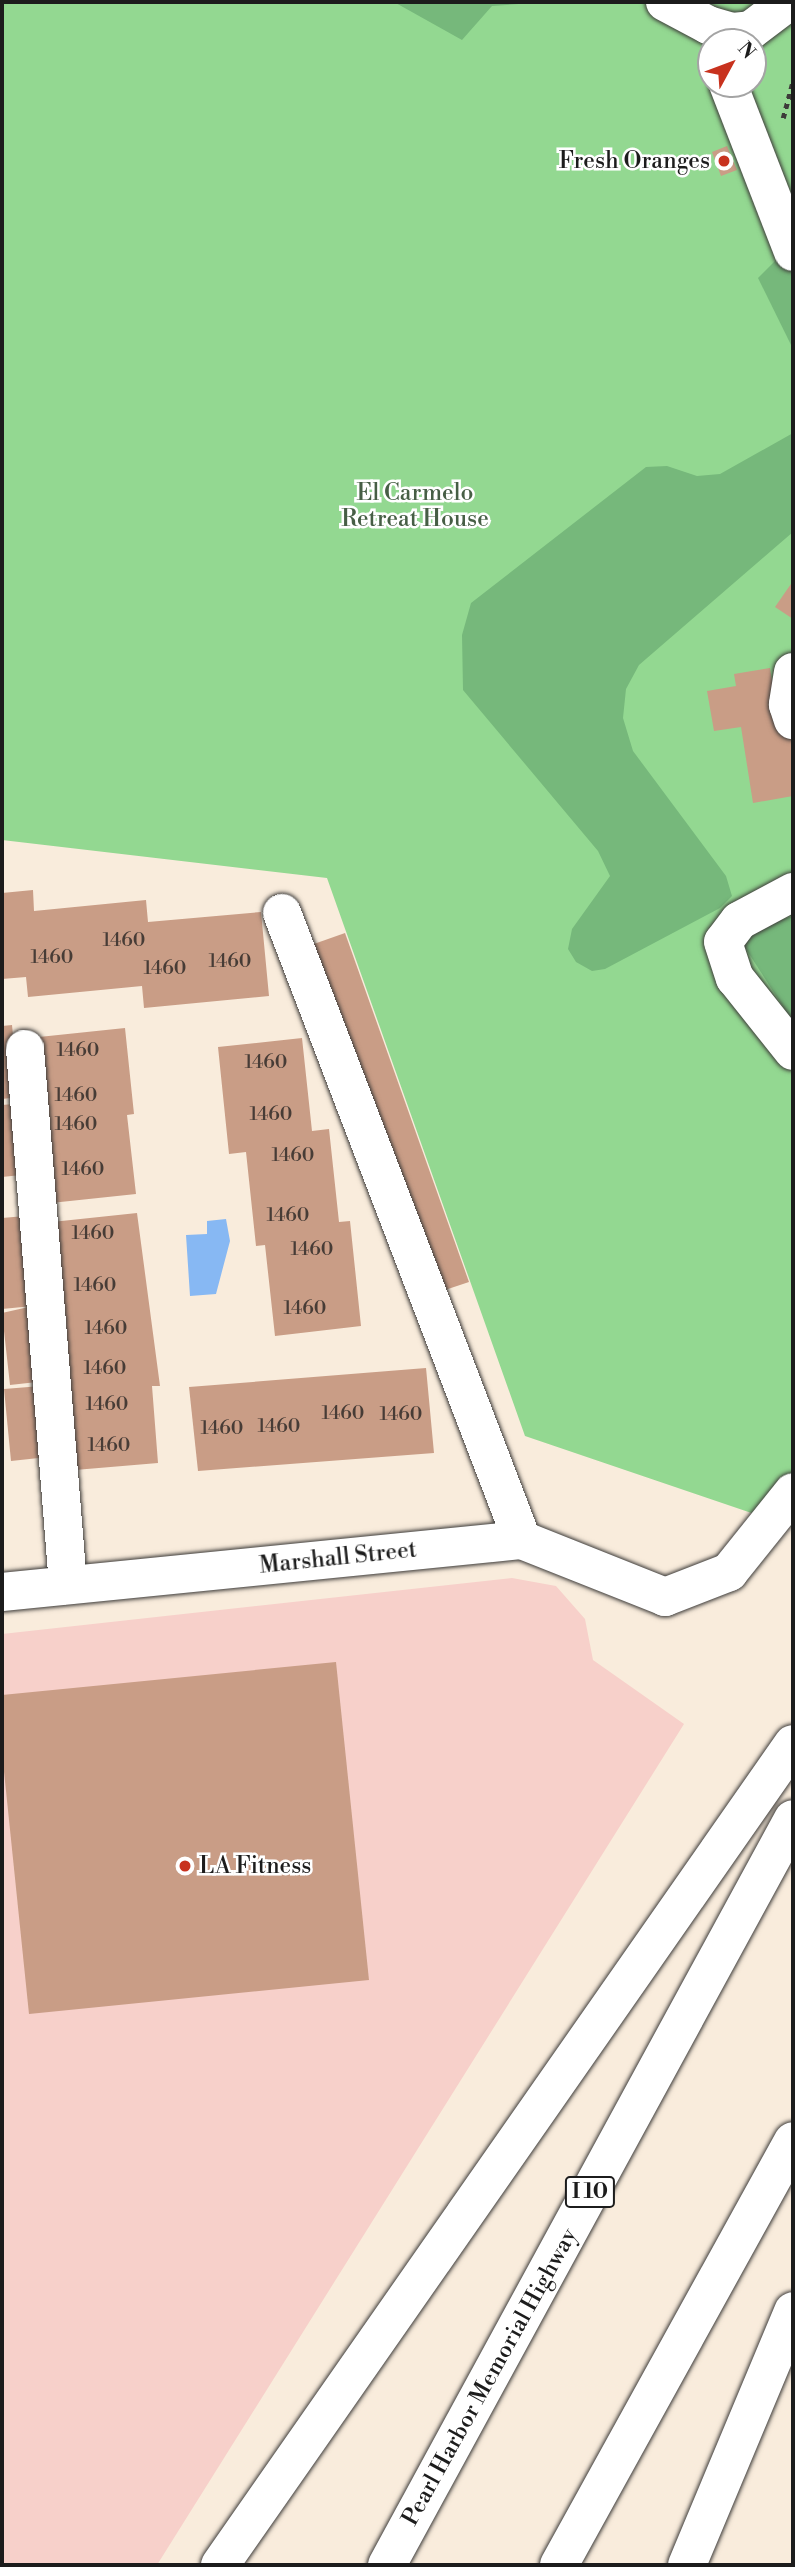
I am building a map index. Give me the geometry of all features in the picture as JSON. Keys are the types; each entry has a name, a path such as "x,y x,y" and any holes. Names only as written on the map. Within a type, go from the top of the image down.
{"main road":[{"path":"665,2 704,28"},
{"path":"754,28 788,2"},
{"path":"733,98 793,252"},
{"path":"793,672 788,683 793,720"},
{"path":"793,892 738,921 723,942 735,978 793,1051"},
{"path":"282,913 522,1540"},
{"path":"25,1049 68,1585"},
{"name":"Marshall Street","path":"2,1592 522,1540 665,1597 729,1572 777,1518 793,1492"},
{"path":"220,2565 793,1744"},
{"name":"Pearl Harbor Memorial Highway","path":"387,2565 793,1819"},
{"path":"559,2565 793,2141"},
{"path":"687,2565 793,2311"}],"shaded area":[{"path":"512,1578 556,1586 585,1619 593,1660 684,1724 157,2565 2,2565 2,1634"}],"green space":[{"name":"El Carmelo Retreat House","path":"2,2 793,2 793,1527 525,1436 327,878 2,840"},
{"path":"394,2 546,2 492,6 462,40"},
{"path":"793,256 793,349 758,278 779,257"},
{"path":"793,433 793,532 639,665 626,689 623,718 633,751 726,876 732,896 720,908 605,969 592,971 576,962 568,949 572,929 610,876 598,851 463,690 462,635 471,603 646,467 667,466 697,476 720,474"},
{"path":"793,916 793,1022 744,946 751,930"}],"water":[{"path":"226,1219 230,1241 216,1294 190,1296 186,1235 207,1234 207,1221"}],"building":[{"name":"Fresh Oranges","path":"727,146 737,170 721,176 712,152"},
{"path":"793,581 793,619 775,607"},
{"path":"770,668 781,735 793,733 793,796 753,803 741,727 714,731 707,691 736,686 734,674"},
{"path":"33,890 34,911 146,900 148,922 261,912 269,996 144,1008 142,986 28,997 26,977 2,979 2,893"},
{"path":"345,933 469,1282 436,1293 311,945"},
{"path":"12,1025 19,1097 2,1099 2,1026"},
{"path":"125,1028 134,1114 127,1115 136,1194 51,1203 39,1037"},
{"path":"302,1038 312,1131 329,1129 339,1222 350,1221 361,1326 275,1336 265,1245 256,1246 246,1152 229,1154 218,1047"},
{"path":"14,1104 21,1175 2,1177 2,1105"},
{"path":"137,1213 160,1386 152,1386 158,1463 75,1470 66,1319 52,1222"},
{"path":"25,1216 46,1381 10,1385 2,1313 33,1306 2,1309 2,1218"},
{"path":"426,1368 434,1453 198,1471 189,1387"},
{"path":"41,1386 48,1457 11,1461 4,1389"},
{"name":"LA Fitness","path":"336,1662 369,1980 29,2014 2,1752 2,1695"}],"place":[{"name":"Fresh Oranges","path":"724,161"},
{"name":"LA Fitness","path":"185,1866"}]}
